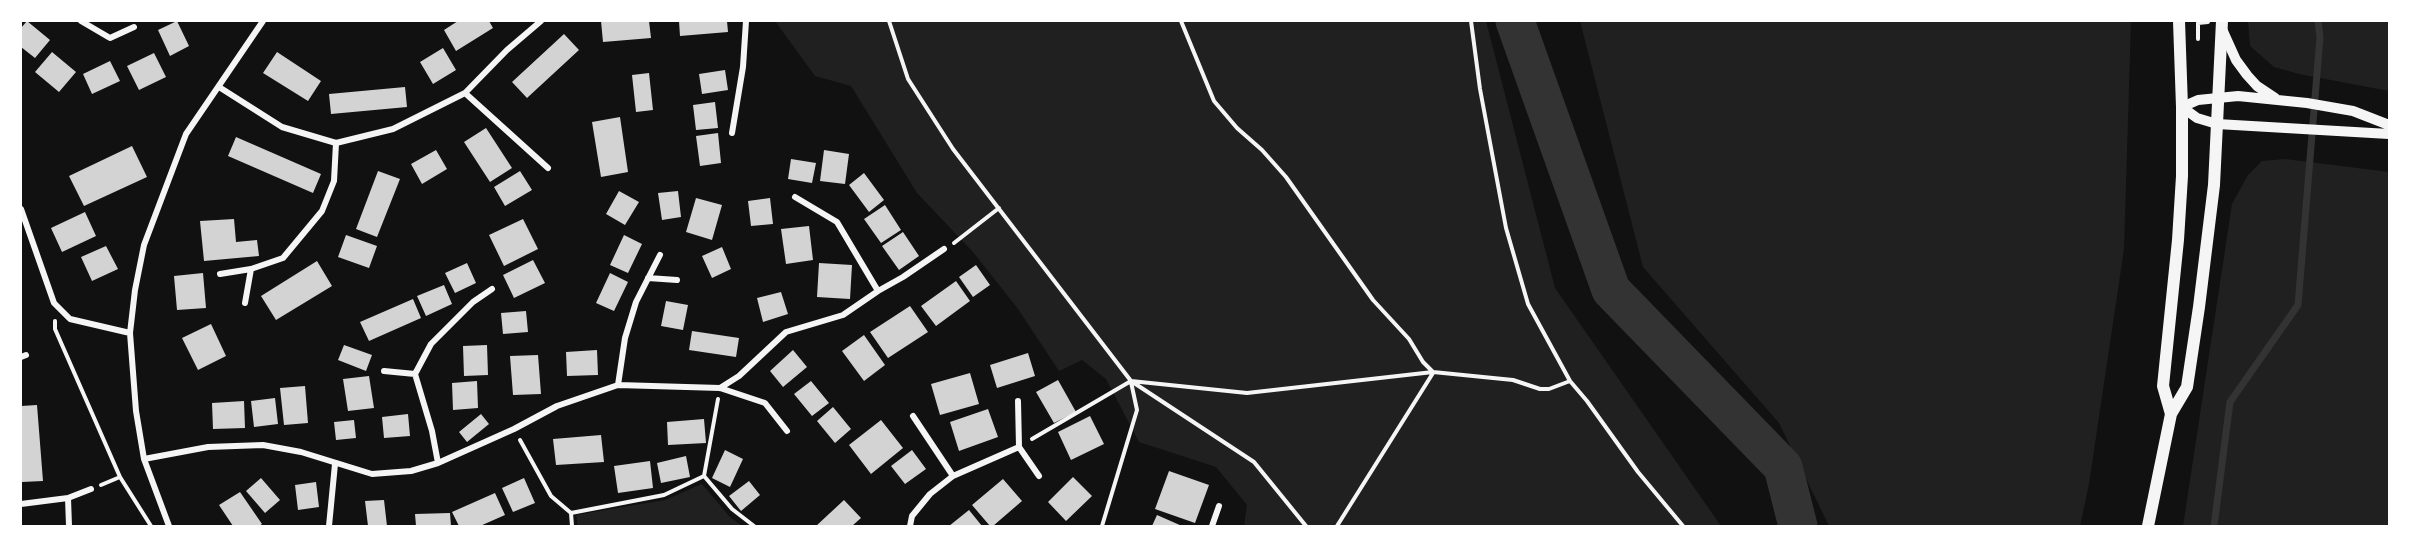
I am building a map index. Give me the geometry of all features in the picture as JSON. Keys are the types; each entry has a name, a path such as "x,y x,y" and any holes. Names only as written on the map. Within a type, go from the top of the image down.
{"main road":[{"path":"2171,414 2163,386 2178,240 2182,107 2179,21"},
{"path":"2148,526 2171,414 2187,387 2214,185 2222,25"}],"street":[{"path":"81,21 110,38 134,27"},
{"path":"169,526 144,459 136,411 130,333 135,290 144,245 186,134 263,21"},
{"path":"219,87 282,127 336,142 393,129 465,93 507,50 541,21"},
{"path":"732,133 743,67 746,21"},
{"path":"2222,25 2236,60 2247,75 2258,87 2278,100"},
{"path":"465,93 548,168"},
{"path":"2182,107 2198,100 2238,96 2307,103 2353,111 2389,125"},
{"path":"2182,107 2197,118 2217,124 2389,134"},
{"path":"220,274 251,269 283,258 322,212 334,181 336,142"},
{"path":"795,197 837,222 878,291"},
{"path":"21,209 54,303 70,318 130,333"},
{"path":"720,388 739,376 786,332 843,315 944,249"},
{"path":"618,385 625,338 636,302 660,255"},
{"path":"245,303 251,269"},
{"path":"648,279 677,280"},
{"path":"438,463 432,431 415,374 431,344 473,302 492,289"},
{"path":"384,371 415,374"},
{"path":"144,459 208,447 263,444 301,452 372,474 411,471 438,463 514,429 557,406 618,385 720,388 765,403 787,431"},
{"path":"1018,401 1019,447 1039,476"},
{"path":"913,416 952,476"},
{"path":"910,526 912,516 930,494 952,476 1019,447"},
{"path":"329,526 335,464"},
{"path":"21,504 68,498 91,489"},
{"path":"68,498 69,526"},
{"path":"1212,526 1219,506"}],"path":[{"path":"889,21 908,79 953,149 1131,381 1254,462 1306,526"},
{"path":"1181,21 1214,101 1237,128 1262,150 1286,177 1373,300 1409,339 1423,362 1434,372"},
{"path":"1471,21 1480,89 1506,228 1528,304 1570,381 1638,472 1683,526"},
{"path":"944,249 999,208"},
{"path":"54,303 55,329 120,477 151,526"},
{"path":"1337,526 1434,372"},
{"path":"1019,447 1131,381 1246,393 1434,372 1513,380 1540,389 1549,389 1570,381"},
{"path":"1102,526 1137,410 1131,381"},
{"path":"704,476 720,388"},
{"path":"514,429 550,496 571,513 572,526"},
{"path":"571,513 664,495 704,476"},
{"path":"704,476 732,509 754,526"},
{"path":"91,489 120,477"}],"shaded area":[{"path":"775,21 1486,21 1555,288 1721,526 1244,526 1247,505 1216,467 1139,442 1106,379 1082,360 1059,371 1018,309 973,252 917,193 851,86 815,76"},
{"path":"1580,21 2131,21 2124,249 2089,484 2080,526 1829,526 1779,423 1643,267"},
{"path":"2248,21 2389,21 2389,91 2274,67 2250,46"},
{"path":"2285,159 2389,172 2389,526 2183,526 2232,204 2248,175 2262,161"},
{"path":"702,484 730,517 742,526 578,526 576,515 665,500"}],"building":[{"path":"27,21 50,40 35,58 21,47 21,28"},
{"path":"177,21 189,46 170,56 158,30"},
{"path":"458,21 489,21 493,28 456,51 444,30"},
{"path":"601,21 649,21 651,38 603,42"},
{"path":"679,21 727,21 728,32 680,36"},
{"path":"564,34 579,50 527,98 512,82"},
{"path":"443,48 456,70 433,84 420,62"},
{"path":"52,52 76,72 59,92 35,72"},
{"path":"277,52 321,81 308,101 263,73"},
{"path":"154,53 166,77 139,90 127,66"},
{"path":"110,61 120,81 92,94 83,74"},
{"path":"725,70 728,90 702,94 699,74"},
{"path":"649,73 653,110 636,112 632,75"},
{"path":"405,87 407,107 331,114 329,94"},
{"path":"715,102 718,128 696,130 693,105"},
{"path":"620,117 628,172 601,177 592,122"},
{"path":"486,128 512,168 490,182 464,142"},
{"path":"718,133 721,163 700,166 696,136"},
{"path":"236,137 321,174 313,193 228,156"},
{"path":"132,146 147,177 84,206 69,176"},
{"path":"436,150 447,169 422,184 411,164"},
{"path":"824,150 849,154 845,184 820,181"},
{"path":"791,159 816,163 812,183 788,179"},
{"path":"378,171 400,179 377,237 356,229"},
{"path":"520,171 532,190 505,206 494,187"},
{"path":"864,173 884,200 869,212 849,185"},
{"path":"619,191 639,202 625,225 606,214"},
{"path":"678,191 681,217 662,220 658,193"},
{"path":"696,198 722,205 712,240 686,232"},
{"path":"770,198 773,224 751,226 748,201"},
{"path":"885,205 901,230 881,243 864,219"},
{"path":"85,212 96,236 62,252 51,228"},
{"path":"234,219 236,242 257,240 259,256 204,261 200,221"},
{"path":"523,219 538,249 504,266 489,235"},
{"path":"809,226 813,260 786,264 781,229"},
{"path":"903,232 919,256 899,270 882,246"},
{"path":"346,235 377,246 369,268 338,257"},
{"path":"624,235 642,244 628,273 610,265"},
{"path":"106,246 118,269 92,281 81,257"},
{"path":"722,247 731,269 712,278 702,256"},
{"path":"533,260 545,283 514,298 503,275"},
{"path":"317,261 332,286 276,320 261,296"},
{"path":"467,263 476,283 455,293 445,273"},
{"path":"819,263 852,265 850,299 817,297"},
{"path":"976,265 990,285 973,297 959,277"},
{"path":"203,273 206,308 177,310 174,276"},
{"path":"610,273 628,282 614,311 596,303"},
{"path":"956,281 970,301 936,326 921,306"},
{"path":"444,285 452,304 426,316 417,296"},
{"path":"781,292 788,314 763,322 757,298"},
{"path":"413,299 421,318 369,341 360,322"},
{"path":"666,301 688,305 683,330 661,326"},
{"path":"910,306 928,332 888,358 870,332"},
{"path":"526,311 528,332 503,334 501,313"},
{"path":"211,324 226,356 198,370 182,338"},
{"path":"692,331 739,338 736,357 689,350"},
{"path":"864,335 885,365 864,381 842,351"},
{"path":"344,345 372,355 366,371 338,360"},
{"path":"487,345 488,375 464,376 463,346"},
{"path":"597,350 598,375 567,376 566,352"},
{"path":"793,350 807,367 783,387 770,371"},
{"path":"1028,353 1035,376 997,388 990,365"},
{"path":"538,355 541,394 513,395 510,356"},
{"path":"970,373 979,404 940,415 931,384"},
{"path":"369,376 374,408 348,411 343,379"},
{"path":"1058,380 1076,412 1054,423 1036,392"},
{"path":"477,381 478,408 453,410 452,383"},
{"path":"811,381 829,403 812,416 794,394"},
{"path":"305,386 308,423 284,425 280,388"},
{"path":"275,398 278,424 254,427 251,401"},
{"path":"244,401 245,428 213,429 212,403"},
{"path":"37,405 43,481 22,482 21,406"},
{"path":"833,407 851,429 835,443 817,421"},
{"path":"988,409 998,437 959,451 950,422"},
{"path":"408,414 410,436 384,438 382,417"},
{"path":"481,414 489,424 467,442 459,432"},
{"path":"1090,416 1104,444 1071,460 1058,432"},
{"path":"704,419 706,443 668,445 667,422"},
{"path":"354,420 356,438 336,440 334,422"},
{"path":"881,420 903,448 871,474 849,445"},
{"path":"601,435 604,462 556,465 553,439"},
{"path":"725,450 743,459 730,487 712,478"},
{"path":"912,450 926,469 905,484 891,466"},
{"path":"686,456 690,477 661,483 657,463"},
{"path":"650,461 653,488 618,493 614,466"},
{"path":"1169,471 1209,485 1195,523 1155,509"},
{"path":"1073,477 1092,496 1066,521 1048,502"},
{"path":"261,478 280,500 265,513 246,491"},
{"path":"524,478 535,503 513,512 502,488"},
{"path":"1003,479 1022,501 993,526 990,526 972,505"},
{"path":"749,481 760,495 741,511 729,496"},
{"path":"316,482 319,507 298,510 295,485"},
{"path":"240,492 262,524 259,526 233,526 219,505"},
{"path":"495,493 505,515 480,526 459,526 452,512"},
{"path":"384,500 387,526 368,526 365,501"},
{"path":"844,500 861,518 852,526 816,526"},
{"path":"969,510 982,526 949,526"},
{"path":"450,513 451,526 416,526 415,514"},
{"path":"1157,515 1182,526 1152,526"}],"waterway":[{"path":"1515,21 1611,290 1783,467 1798,526"},
{"path":"2214,526 2230,402 2298,305 2320,37 2318,21"}]}
